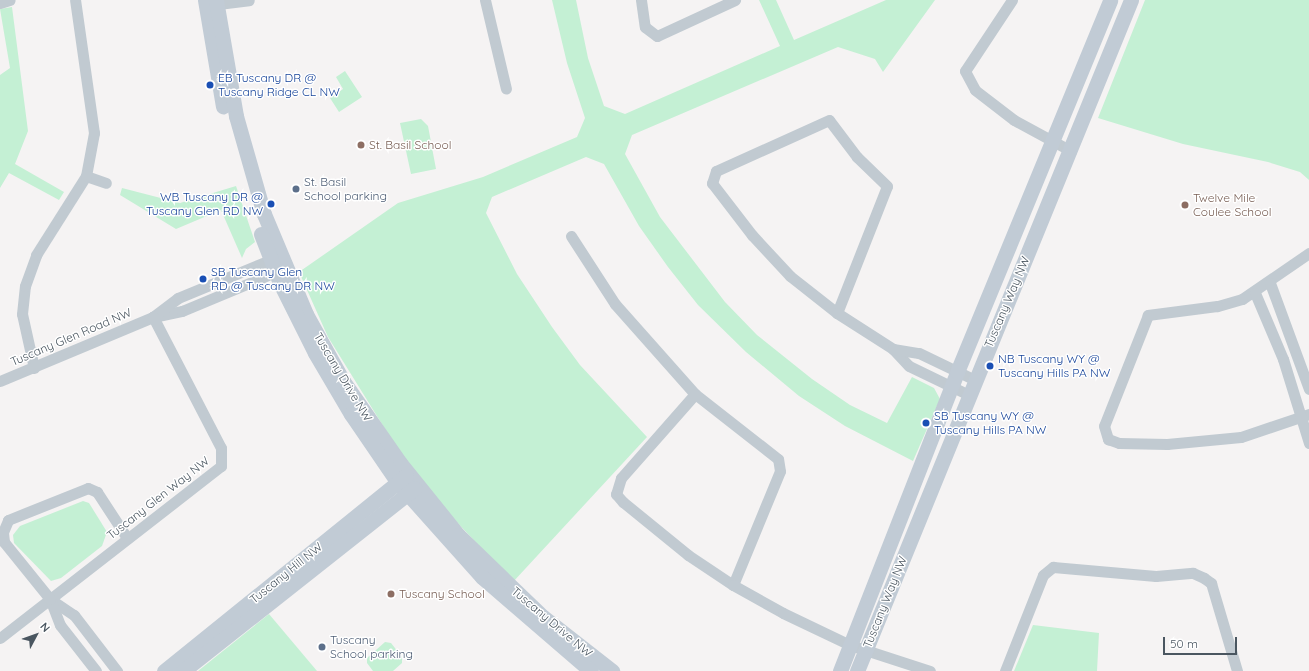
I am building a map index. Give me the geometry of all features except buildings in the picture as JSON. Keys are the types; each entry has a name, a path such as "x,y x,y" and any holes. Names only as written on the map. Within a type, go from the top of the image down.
{"street":[{"path":"0,3 10,0"},
{"path":"34,368 22,314 25,286 36,255 86,176 94,133 75,0"},
{"path":"211,2 250,0"},
{"path":"484,0 506,89"},
{"path":"641,0 645,27 657,36 735,0"},
{"path":"1012,0 965,71 975,90 1014,120 1071,151"},
{"name":"Tuscany Way NW","path":"840,671 957,372 1053,142 1110,0"},
{"name":"Tuscany Way NW","path":"856,671 975,380 1071,151 1131,0"},
{"name":"Tuscany Drive NW","path":"211,2 218,84 234,150 276,265 344,381 408,484 486,564 542,617 601,669"},
{"path":"837,313 887,186 857,157 828,120 716,171 712,183 752,235 790,276 837,313 893,349 909,366 969,395"},
{"path":"86,176 106,183"},
{"path":"570,236 615,304 696,394 778,459 780,471 733,585"},
{"path":"1305,416 1242,437 1167,444 1119,443 1108,439 1104,426 1148,315 1224,305 1255,293 1309,253"},
{"name":"Tuscany Glen Road NW","path":"0,381 153,317 178,298 276,265"},
{"path":"1270,283 1309,389"},
{"path":"1255,293 1283,358 1305,416 1309,443"},
{"name":"Tuscany Glen Way NW","path":"0,638 221,466 221,448 153,317"},
{"path":"893,349 919,353 975,380"},
{"path":"696,394 621,478 616,494 646,523 733,585 850,645 930,671"},
{"name":"Tuscany Hill NW","path":"164,671 408,484"},
{"name":"Tuscany Hill NW","path":"183,671 408,484"},
{"path":"117,671 74,615 50,599 4,542 3,532 8,520 88,488 97,492 127,538"},
{"path":"1005,671 1043,575 1054,568 1156,576 1193,573 1204,578 1211,583 1237,671"},
{"path":"50,599 60,625 96,671"}],"green space":[{"path":"552,0 576,0 588,58 604,106 625,114 780,46 759,0 776,0 794,40 886,0 935,0 883,72 875,59 838,47 632,135 625,154 660,217 725,302 757,335 812,379 850,405 887,423 912,377 934,388 940,399 913,461 845,426 799,396 746,352 698,305 668,267 639,226 604,164 586,157 492,197 486,213 517,274 552,327 580,365 647,437 513,582 453,518 398,450 328,337 299,272 398,203 483,177 577,137 585,118 567,63"},
{"path":"1145,0 1309,0 1309,180 1300,172 1268,162 1183,144 1098,118"},
{"path":"12,7 28,131 15,164 64,192 59,200 9,173 0,188 0,75 10,68 0,9"},
{"path":"345,71 362,97 339,112 330,98 343,89 336,77"},
{"path":"421,119 428,126 436,169 411,174 400,123"},
{"path":"236,186 255,242 246,249 242,258 221,210 176,229 120,195 122,188 180,203"},
{"path":"83,501 89,503 107,532 102,546 61,578 51,581 14,543 13,535 20,526"},
{"path":"269,614 317,671 198,671"},
{"path":"1033,625 1099,633 1097,671 1014,671"},
{"path":"385,642 391,643 402,657 402,663 393,671 373,671 367,663 367,658"}],"place":[{"name":"EB Tuscany DR @ Tuscany Ridge CL NW","path":"210,85"},
{"name":"St. Basil School","path":"361,145"},
{"name":"St. Basil School parking","path":"296,189"},
{"name":"WB Tuscany DR @ Tuscany Glen RD NW","path":"271,204"},
{"name":"Twelve Mile Coulee School","path":"1185,205"},
{"name":"SB Tuscany Glen RD @ Tuscany DR NW","path":"203,279"},
{"name":"NB Tuscany WY @ Tuscany Hills PA NW","path":"990,366"},
{"name":"SB Tuscany WY @ Tuscany Hills PA NW","path":"926,423"},
{"name":"Tuscany School","path":"391,594"},
{"name":"Tuscany School parking","path":"322,647"}]}
